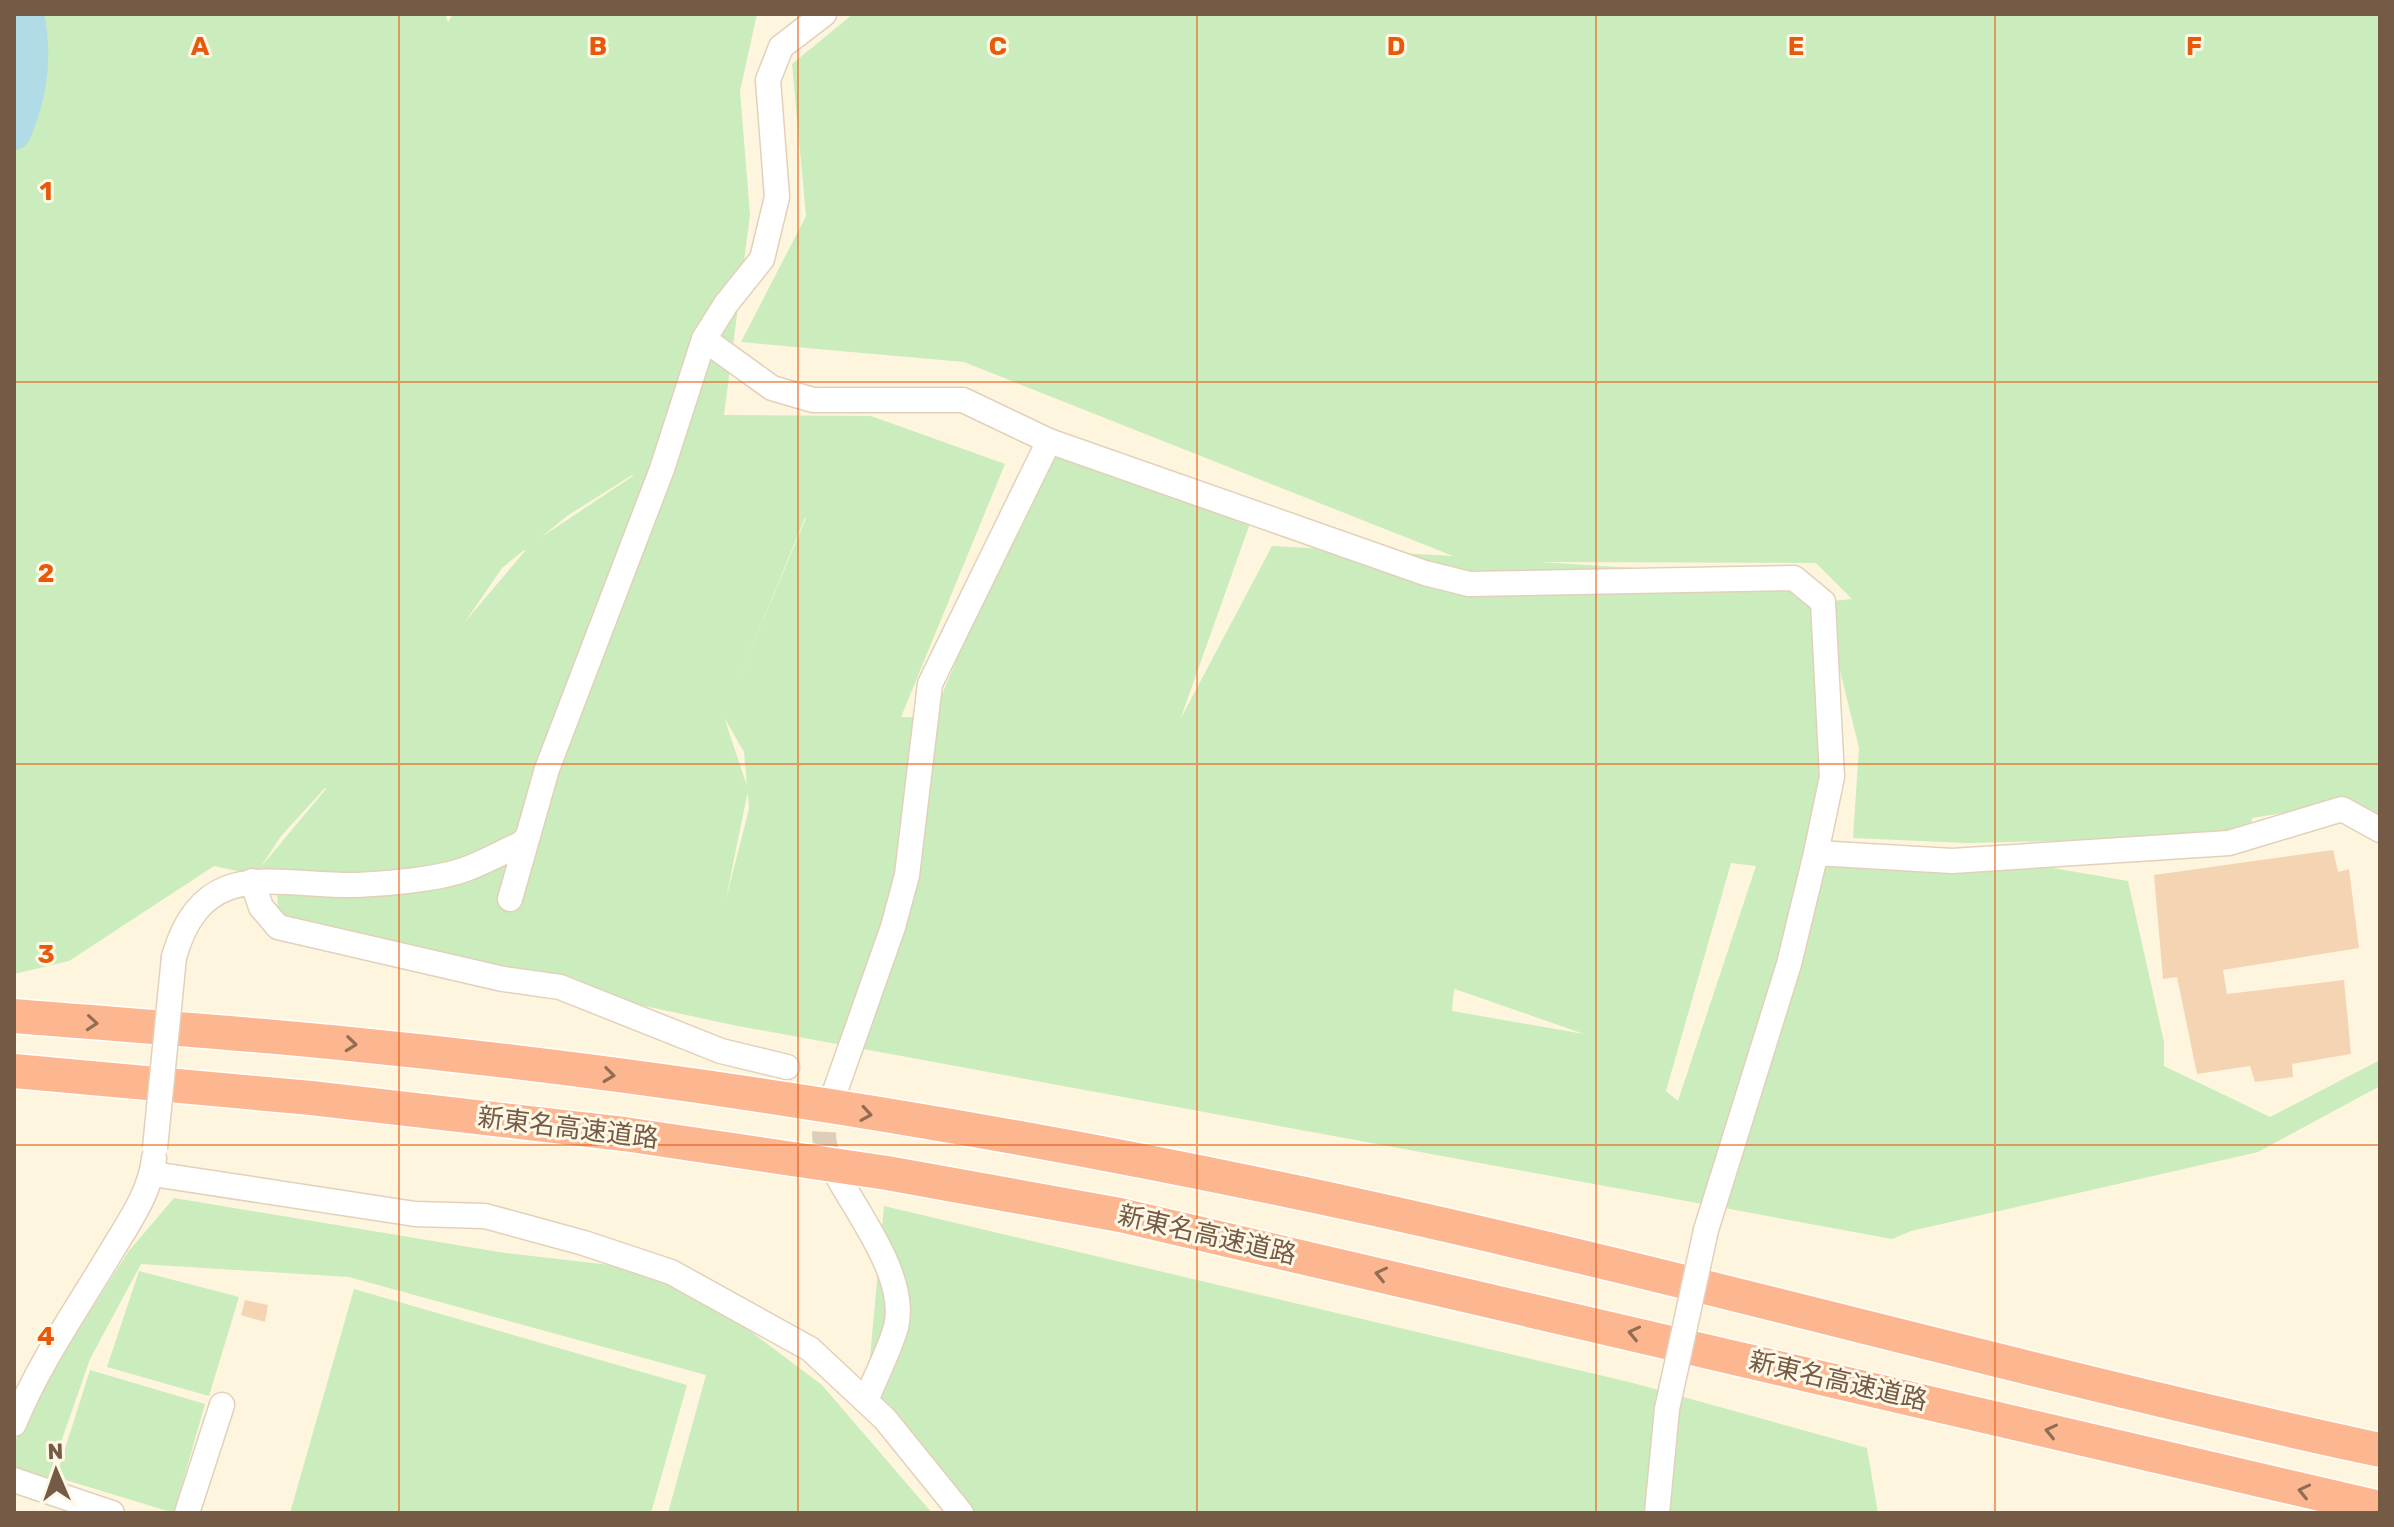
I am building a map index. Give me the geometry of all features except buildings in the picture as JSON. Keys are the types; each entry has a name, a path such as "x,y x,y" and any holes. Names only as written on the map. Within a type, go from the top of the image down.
{"highway":[{"path":"14,1016 343,1043 630,1078 897,1118 1125,1159 1379,1210 2380,1450"},
{"name":"新東名高速道路","path":"14,1071 311,1098 624,1134 887,1173 1120,1215 2380,1508"}],"street":[{"path":"510,899 547,769 662,469 704,339 726,304 762,259 777,197 768,80 781,47 824,14"},
{"path":"704,339 772,388 813,400 963,400 1049,441 1425,573 1469,584 1794,578 1823,602 1832,777 1789,964 1706,1230 1667,1409 1657,1513"},
{"path":"833,1097 893,927 907,875 930,684 1049,441"},
{"path":"1816,853 1952,861 2213,844 2342,809 2380,830"},
{"path":"14,1424 27,1392 125,1229 153,1174 174,957 183,928 201,905 229,888 252,881 277,879 357,885 464,870 522,843 528,836"},
{"path":"252,881 261,907 278,927 503,979 560,987 721,1051 787,1067"},
{"path":"153,1174 415,1214 485,1216 584,1243 671,1272 810,1349 885,1419 961,1513"},
{"path":"837,1175 865,1220 898,1295 896,1326 866,1401"},
{"path":"187,1513 222,1405"},
{"path":"14,1480 112,1513"}],"green space":[{"path":"14,14 445,14 448,22 453,14 757,14 740,91 750,215 724,415 871,416 1005,464 901,717 932,718 1049,441 1254,512 1180,720 1272,546 1453,556 964,362 741,342 806,216 792,64 853,14 2380,14 2380,829 2340,804 2252,818 2250,837 1967,843 1853,838 1859,748 1823,602 1852,599 1816,563 1539,562 1794,578 1825,631 1832,777 1806,871 1843,863 1965,870 2053,868 2128,881 2164,1042 2164,1066 2270,1117 2380,1060 2380,1086 2258,1152 1911,1231 1892,1239 733,1025 278,927 277,879 214,866 69,961 14,974","holes":["633,476 540,538 567,516","805,518 806,518 738,680","524,550 525,551 465,622 502,568","725,719 744,752 747,786 725,720","325,788 326,789 260,868 281,836","748,794 749,809 726,899 747,795","1731,863 1756,866 1678,1101 1666,1091","1454,989 1455,989 1584,1034 1452,1011"]},
{"path":"174,1198 505,1253 671,1272 822,1385 932,1513 668,1513 706,1375 349,1277 141,1264 90,1359 46,1485 14,1473 14,1444 37,1395 128,1252"},
{"path":"884,1206 1633,1383 1867,1448 1878,1513 957,1513 866,1401"},
{"path":"139,1271 239,1297 209,1396 107,1367"},
{"path":"354,1289 687,1385 651,1513 290,1513"},
{"path":"90,1370 205,1404 174,1513 56,1477"}],"waterway":[{"path":"14,133 30,75 31,45 27,14"}],"tunnel":[{"path":"833,1097 824,1136 837,1174"}]}
